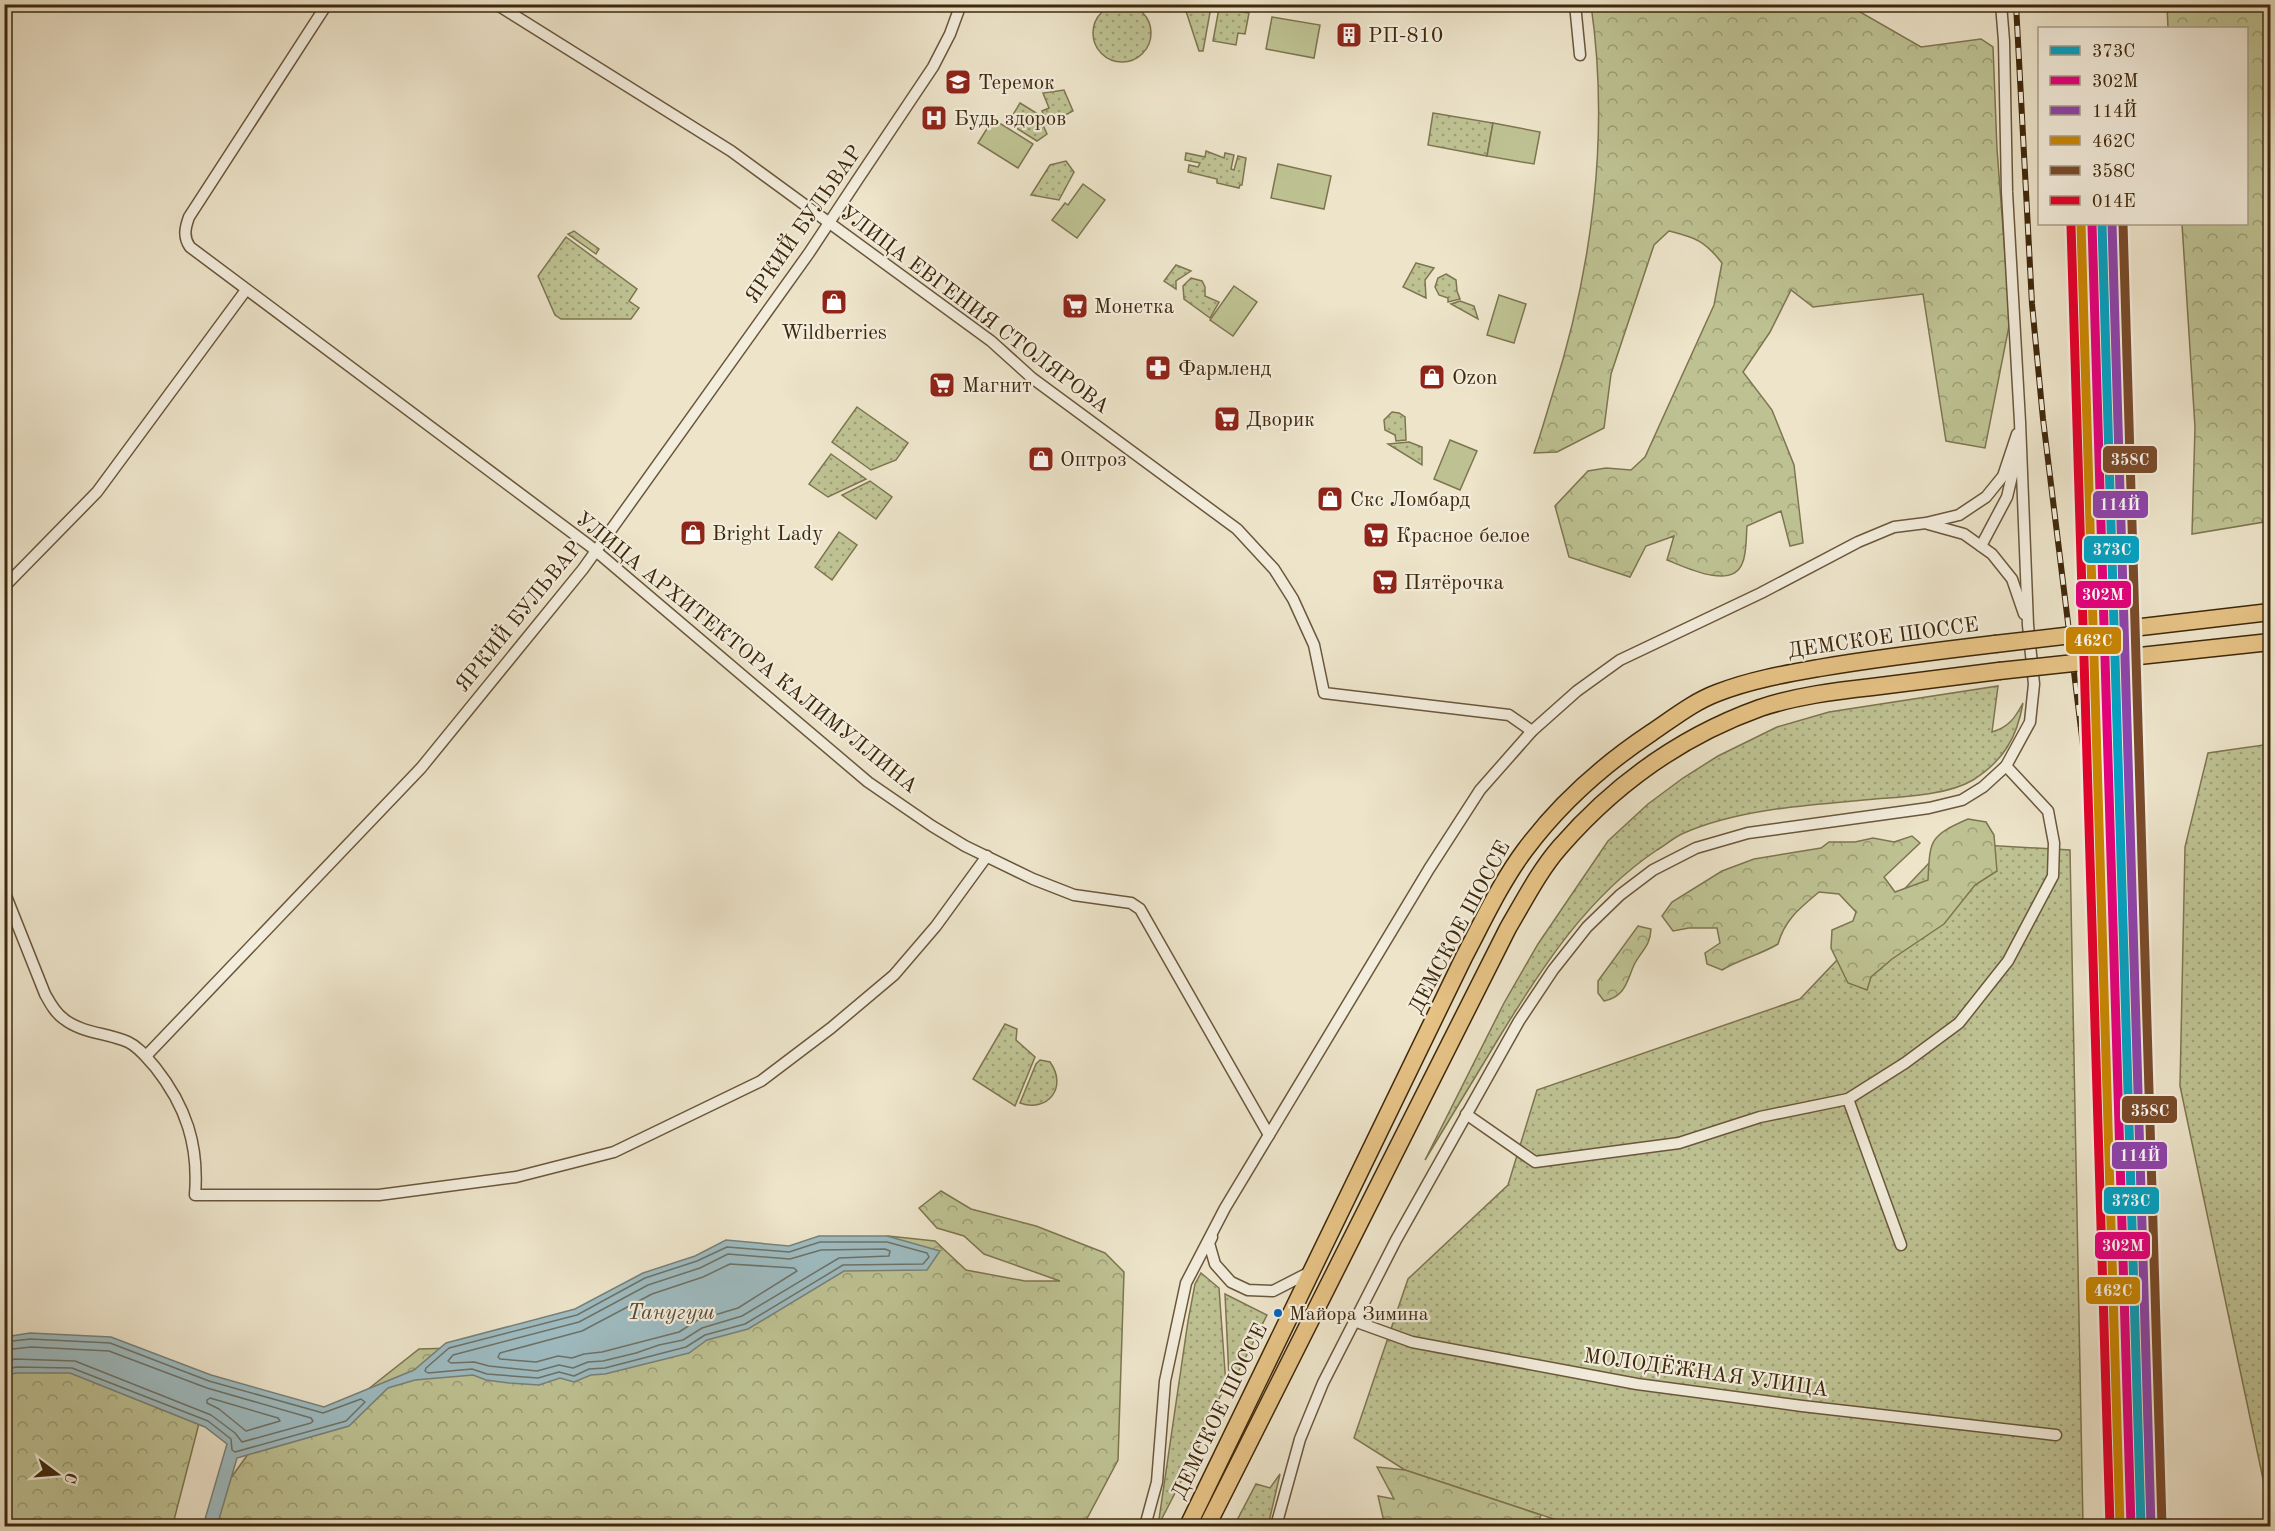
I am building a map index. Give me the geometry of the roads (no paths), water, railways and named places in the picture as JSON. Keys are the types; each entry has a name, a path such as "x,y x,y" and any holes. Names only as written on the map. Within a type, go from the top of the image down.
{"main road":[{"name":"ДЕМСКОЕ ШОССЕ","path":"1188,1527 1464,957 1494,900 1524,851 1558,810 1591,777 1629,747 1688,708 1716,693 1779,675 1849,663 1995,644 2271,612"},
{"name":"ДЕМСКОЕ ШОССЕ","path":"1207,1527 1508,928 1532,887 1559,848 1599,807 1650,763 1705,731 1761,708 1822,693 1999,671 2271,642"}],"street":[{"name":"УЛИЦА АРХИТЕКТОРА КАЛИМУЛЛИНА","path":"327,4 189,217 185,232 186,241 192,250 596,551 868,782 932,826 1051,888 1074,895 1131,903 1140,909 1269,1135"},
{"name":"УЛИЦА ЕВГЕНИЯ СТОЛЯРОВА","path":"496,4 729,150 996,345 1032,378 1237,529 1274,569 1297,605 1314,645 1324,693 1509,715 1532,731"},
{"name":"ЯРКИЙ БУЛЬВАР","path":"146,1056 421,768 596,551 829,223 933,67 950,34 961,4"},
{"path":"1575,4 1580,55"},
{"path":"1276,1527 1300,1439 1323,1383 1354,1321 1466,1114 1520,1021 1553,970 1587,927 1620,895 1653,870 1696,848 1748,833 1929,808 1962,800 1983,787 2006,766 2030,722 2034,684 2028,625 2020,422 2007,192 2004,41 2001,4"},
{"path":"4,587 97,492 246,290"},
{"path":"1146,1527 1157,1482 1166,1381 1186,1282 1225,1208 1458,823 1498,769 1532,731 1576,691 1620,660 1761,593 1858,542 1894,527 1926,523 1959,515 1986,497 2003,476 2020,422"},
{"path":"1981,546 2007,497 2018,454 2020,422"},
{"path":"1926,523 1964,534 1992,554 2012,579 2028,625"},
{"path":"1466,1114 1534,1162 1679,1143 1760,1117 1848,1099 1905,1063 1959,1023 2008,961 2052,876 2054,843 2048,811 2006,766"},
{"path":"4,891 45,994 62,1018 73,1026 131,1043 146,1056 174,1090 191,1131 197,1173 195,1195 379,1195 516,1177 614,1152 761,1081 831,1028 894,975 936,926 987,856"},
{"path":"1848,1099 1900,1245"},
{"path":"1225,1208 1209,1243 1215,1264 1231,1282 1248,1290 1273,1291 1312,1270"},
{"name":"МОЛОДЁЖНАЯ УЛИЦА","path":"1354,1321 1412,1342 1636,1384 1802,1406 2056,1435"}],"water":[{"name":"Танугуш","path":"819,1236 887,1236 940,1251 927,1270 844,1271 748,1329 707,1340 689,1353 605,1374 591,1375 574,1382 560,1378 539,1385 509,1383 486,1380 473,1375 415,1380 388,1388 349,1426 237,1458 217,1526 203,1526 227,1444 205,1427 70,1373 16,1373 5,1376 5,1337 30,1333 111,1337 211,1375 324,1407 414,1370 446,1343 575,1309 643,1273 695,1256 726,1240 789,1246"}],"railway":[{"path":"2016,4 2032,304 2043,419 2130,1129"}],"place":[{"name":"РП-810","path":"1349,35"},
{"name":"Теремок","path":"958,82"},
{"name":"Будь здоров","path":"934,118"},
{"name":"Wildberries","path":"834,302"},
{"name":"Монетка","path":"1075,306"},
{"name":"Фармленд","path":"1158,368"},
{"name":"Ozon","path":"1432,377"},
{"name":"Магнит","path":"942,385"},
{"name":"Дворик","path":"1227,419"},
{"name":"Оптроз","path":"1041,459"},
{"name":"Скс Ломбард","path":"1330,499"},
{"name":"Bright Lady","path":"693,533"},
{"name":"Красное белое","path":"1376,535"},
{"name":"Пятёрочка","path":"1385,582"},
{"name":"Майора Зимина","path":"1278,1313"}]}
